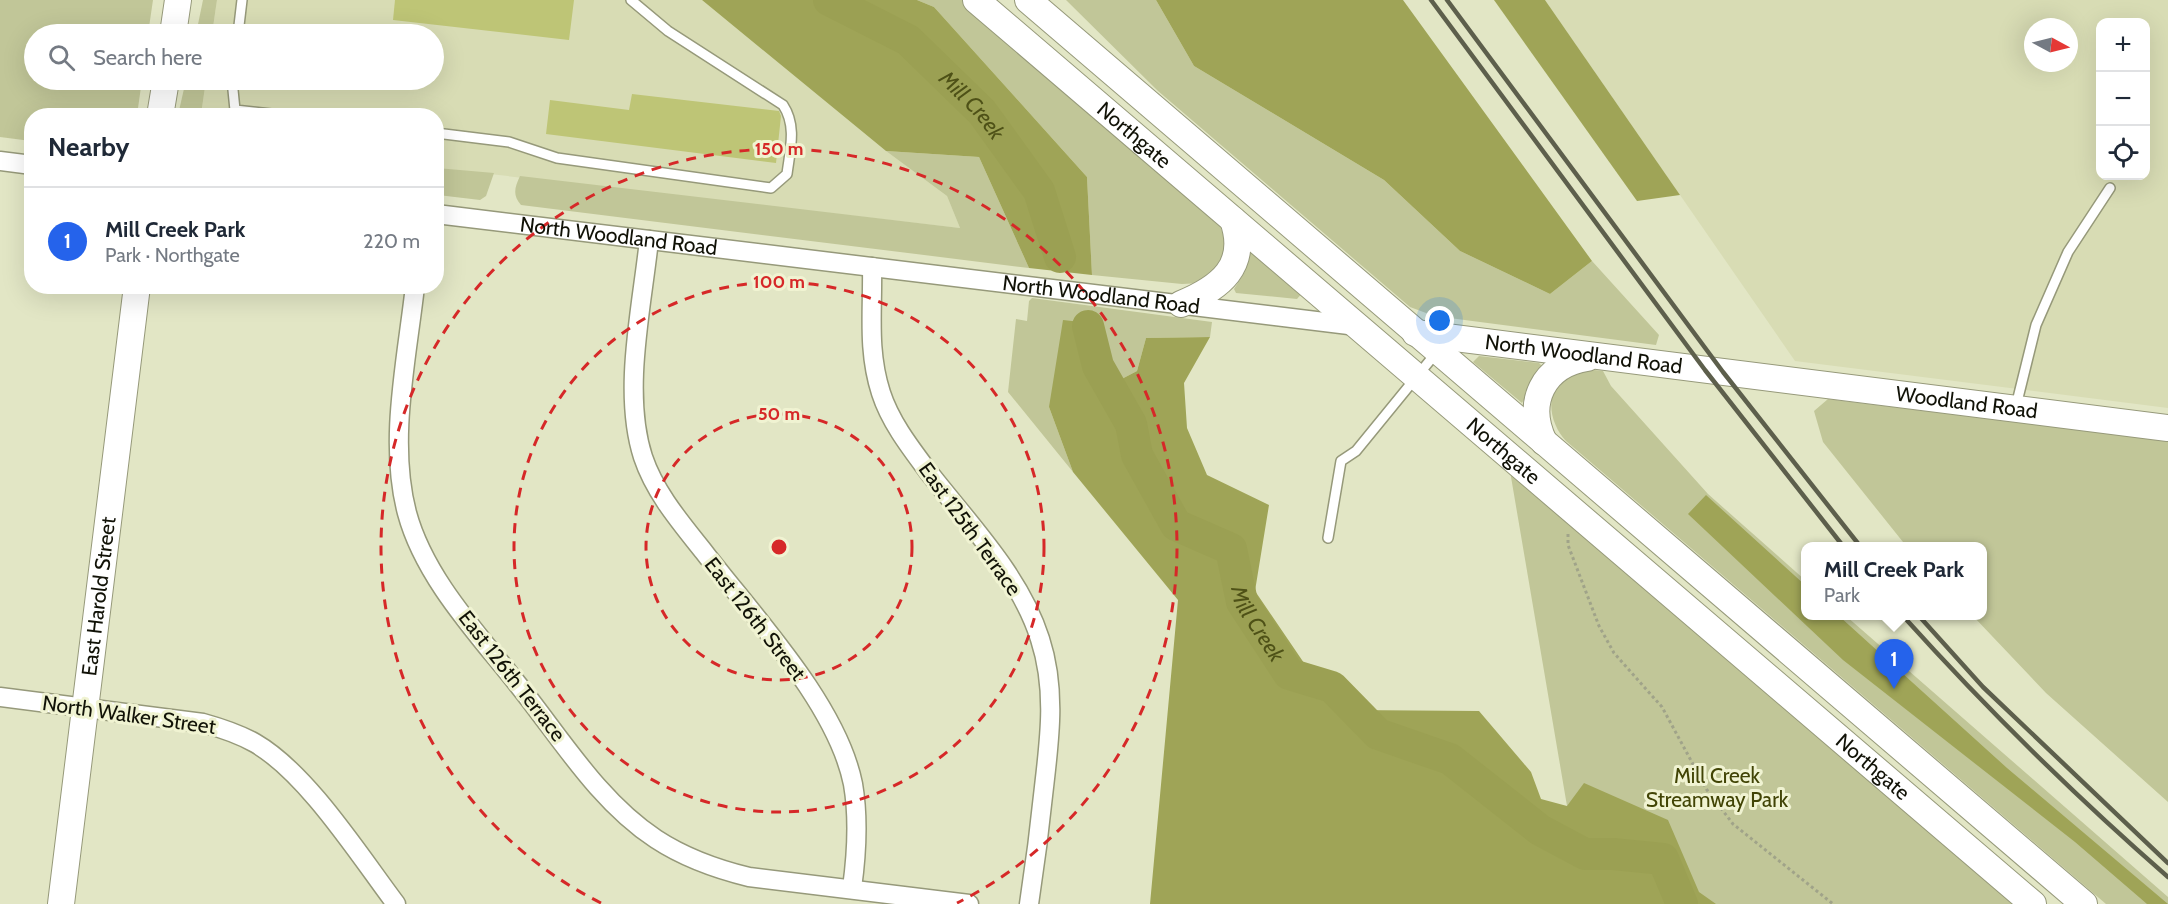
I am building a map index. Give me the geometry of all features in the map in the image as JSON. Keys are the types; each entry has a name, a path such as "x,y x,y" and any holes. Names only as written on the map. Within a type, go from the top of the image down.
{"main road":[{"path":"174,24 178,0"},
{"name":"Northgate","path":"976,0 2033,904"},
{"name":"Northgate","path":"1028,0 2084,904"},
{"path":"161,108 164,90"},
{"path":"1181,304 1202,296 1218,285 1227,274 1238,247 1238,235 1233,220"},
{"name":"East Harold Street","path":"61,904 136,294"},
{"name":"North Woodland Road","path":"1356,326 1767,376"},
{"path":"1544,442 1537,426 1536,410 1545,383 1563,364 1596,357"},
{"name":"Woodland Road","path":"1767,376 2168,428"}],"street":[{"path":"0,161 24,164"},
{"name":"North Woodland Road","path":"444,215 1356,326"},
{"name":"East 126th Street","path":"649,240 635,376 635,422 644,458 669,508 824,709 842,747 852,782 857,846 852,888"},
{"name":"East 125th Terrace","path":"872,267 870,334 872,363 881,395 894,424 912,450 1011,580 1040,638 1049,673 1052,716 1029,904"},
{"name":"East 126th Terrace","path":"414,294 400,423 399,450 403,494 416,540 451,598 588,773 618,808 656,839 691,859 748,877 852,888"},
{"name":"North Walker Street","path":"0,697 203,723 226,730 256,744 284,764 309,791 396,904"},
{"path":"852,888 969,904"}],"lane":[{"path":"239,24 242,0"},
{"path":"444,134 509,142 556,158 771,188 787,174 792,135 790,115 783,105 668,31 631,0"},
{"path":"233,90 235,108"},
{"path":"2015,408 2037,325 2063,262 2110,188"},
{"path":"1328,538 1341,461 1356,451 1437,351"}],"path":[{"path":"1567,526 1568,545 1599,626 1614,653 1662,707 1707,790 1733,824 1833,904"}],"shaded area":[{"path":"217,0 702,0 886,151 947,196 960,228 444,169 444,108 202,108 205,90 444,90 444,24 213,24"},
{"path":"1545,0 2168,0 2168,408 1795,361"}],"green space":[{"path":"0,0 153,0 149,24 24,24 24,90 141,90 138,108 24,108 24,140 0,137"},
{"path":"203,0 217,0 213,24 198,24"},
{"path":"702,0 917,0 934,7 1087,177 1092,275 1029,268 979,157 886,151"},
{"path":"917,0 963,0 1209,211 1223,232 1225,249 1217,265 1202,283 1182,284 1092,275 1087,177 934,7"},
{"path":"1066,0 1156,0 1194,66 1384,180 1460,251 1550,294 1592,261 1659,335 1656,345 1434,316 1410,307 1158,91"},
{"path":"1156,0 1403,0 1592,261 1550,294 1460,251 1384,180 1194,66"},
{"path":"1494,0 1545,0 1680,195 1637,201"},
{"path":"184,90 205,90 202,108 180,108"},
{"path":"886,151 979,157 1029,268 521,205 515,194 520,176 960,228 947,196"},
{"path":"444,169 494,173 486,196 480,200 444,196"},
{"path":"1251,251 1303,292 1297,299 1236,293 1234,289 1244,273"},
{"path":"1032,298 1212,322 1210,337 1146,338 1137,371 1114,383 1095,373 1049,407 1073,472 1008,392 1016,319 1027,321 1029,301"},
{"path":"1063,320 1099,324 1095,373 1114,383 1137,371 1146,338 1210,337 1184,383 1187,428 1207,475 1269,505 1255,591 1304,663 1350,710 1479,711 1531,772 1541,799 1567,806 1584,783 1668,820 1699,892 1716,904 1150,904 1178,600 1073,472 1049,407"},
{"path":"1479,356 1539,363 1543,367 1522,403 1473,362"},
{"path":"1586,369 1603,371 1611,386 1708,494 1801,576 1801,620 1851,620 2168,897 2168,904 2106,904 1566,441 1560,434 1553,416 1552,397 1560,381 1574,371"},
{"path":"1828,399 2168,441 2168,802 2046,693 1977,620 1987,620 1987,542 1903,542 1823,442 1814,411"},
{"name":"Mill Creek Streamway Park","path":"1510,471 2032,904 1302,904 1332,687 1378,734 1540,830 1567,806"},
{"path":"1706,495 1801,581 1801,620 1843,620 2007,768 2168,904 2147,904 2075,842 1843,660 1688,514"}],"building":[{"path":"395,0 574,0 569,40 393,20"},
{"path":"632,94 779,111 781,116 776,163 546,134 550,100 629,110"}],"waterway":[{"name":"Mill Creek","path":"829,0 908,40 982,112 1039,191 1060,257"},
{"name":"Mill Creek","path":"1088,326 1098,366 1131,424 1137,455 1176,525 1231,549 1242,602 1289,674 1332,687 1378,734 1450,759 1540,830 1585,854 1663,859 1682,904"}],"railway":[{"path":"1431,0 1705,370 1840,542"},
{"path":"1447,0 1723,372 1857,542"},
{"path":"1907,620 2031,750 2168,877"},
{"path":"1923,620 1983,687 2168,863"}],"place":[{"name":"Mill Creek Park","path":"1894,689"}]}
